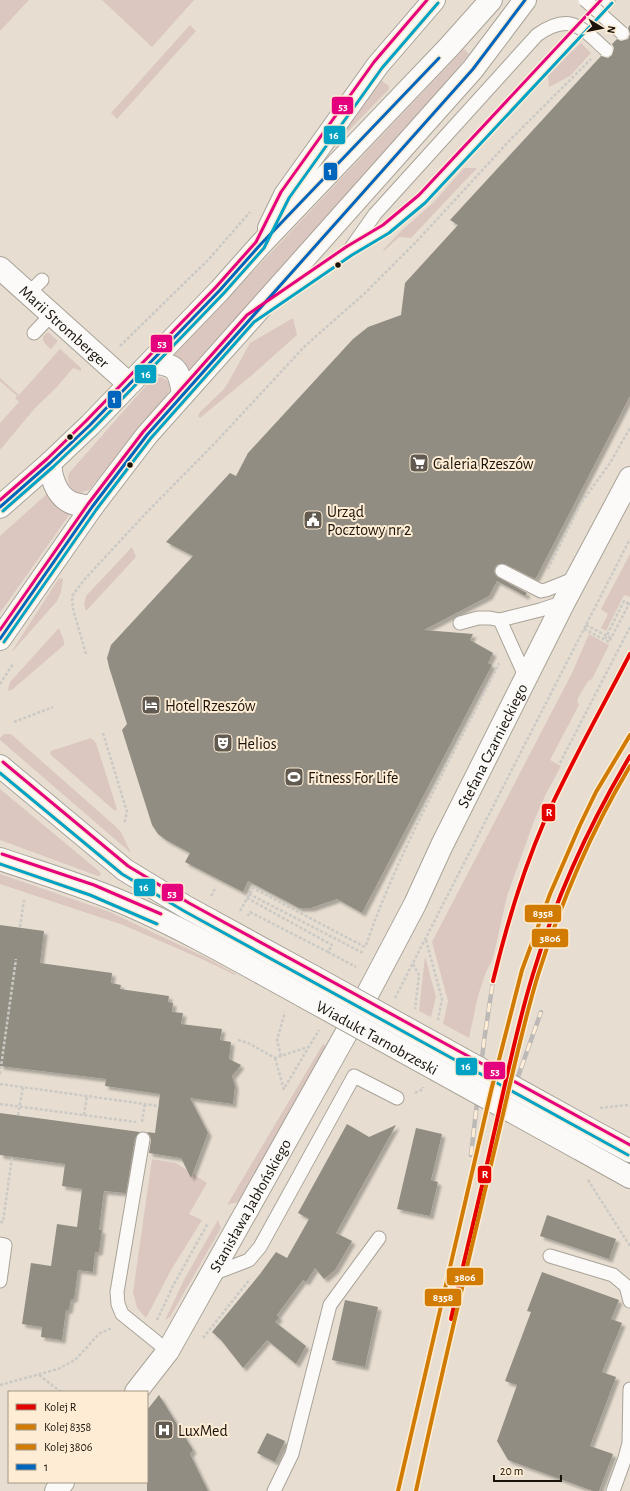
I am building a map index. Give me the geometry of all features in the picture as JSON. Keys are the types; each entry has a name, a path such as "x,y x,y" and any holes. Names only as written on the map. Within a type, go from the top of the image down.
{"main road":[{"path":"260,245 285,195 378,65 434,0"},
{"path":"0,507 90,425 220,290 260,245 449,47 491,0"},
{"path":"0,639 92,507 147,435 473,69 525,0"},
{"name":"Marii Stromberger","path":"2,272 52,314 129,384"},
{"path":"151,362 166,364 173,368 181,377 183,394"},
{"path":"50,463 55,486 61,495 68,502 92,507"},
{"name":"Stefana Czarnieckiego","path":"356,1014 415,904 442,845 576,578 630,478"},
{"name":"Wiadukt Tarnobrzeski","path":"0,766 126,870 186,907 630,1151"},
{"name":"Wiadukt Tarnobrzeski","path":"0,859 92,890 174,926 294,1002 578,1148 630,1177"},
{"name":"Stanisława Jabłońskiego","path":"137,1391 168,1351 356,1014"},
{"path":"56,1491 62,1483"}],"lane":[{"path":"585,0 622,33"},
{"path":"251,318 349,251 386,229 422,199 608,0"},
{"path":"349,251 375,214 543,31 560,23 572,24 587,33 606,50"},
{"path":"34,333 52,314"},
{"path":"502,571 541,591 576,578"},
{"path":"460,623 478,618 500,620 564,602"},
{"path":"500,620 526,678"},
{"path":"209,1276 249,1260 260,1247 354,1076 397,1098"},
{"path":"143,1139 117,1292 118,1304 122,1314 168,1351"},
{"path":"274,1491 292,1454 330,1305 379,1238"},
{"path":"0,1244 5,1245 0,1281"},
{"path":"550,1256 613,1275 626,1286 630,1301"},
{"path":"613,1491 629,1443 630,1389"}],"path":[{"path":"86,654 72,596 84,580 305,346 365,293 417,242 511,139 594,56"},
{"path":"104,361 209,259 254,207"},
{"path":"545,574 581,503 610,463 630,428"},
{"path":"392,1005 630,539"},
{"path":"584,629 609,642 629,604 624,601 605,639"},
{"path":"586,625 611,638"},
{"path":"560,763 630,627"},
{"path":"249,894 363,953 407,845 434,788 502,658"},
{"path":"0,684 13,664"},
{"path":"14,722 54,707"},
{"path":"103,733 127,812 124,824"},
{"path":"209,898 216,887"},
{"path":"242,908 253,888 365,947"},
{"path":"247,898 332,945 328,952"},
{"path":"20,927 24,900"},
{"path":"245,920 250,912 356,967 358,964"},
{"path":"0,1074 16,960"},
{"path":"413,964 419,975 416,1006"},
{"path":"281,1056 276,1040 294,1002"},
{"path":"238,1040 248,1043 276,1058 284,1089 320,1027"},
{"path":"276,1058 309,1047"},
{"path":"0,1084 159,1106"},
{"path":"18,1115 23,1087"},
{"path":"84,1115 87,1096"},
{"path":"0,1104 142,1123 145,1104"},
{"path":"599,1108 626,1105 630,1106"},
{"path":"0,1222 3,1222 12,1157"},
{"path":"590,1182 630,1246"},
{"path":"150,1337 173,1286 208,1223"},
{"path":"0,1385 58,1369 75,1360 100,1333 129,1320"},
{"path":"39,1375 59,1391"}],"shaded area":[{"path":"0,0 29,0 0,31"},
{"path":"102,0 194,0 152,47"},
{"path":"190,25 196,31 117,119 111,113"},
{"path":"581,43 591,53 570,76 549,87 548,76"},
{"path":"464,49 469,54 426,107 186,373 170,359"},
{"path":"382,81 389,86 389,89 329,151 379,82"},
{"path":"464,168 477,168 411,238 399,237 384,251 383,250 400,232 433,203"},
{"path":"293,318 297,335 251,376 200,418 198,416 200,412 223,390 228,383 250,343"},
{"path":"48,332 58,341 51,349 43,340 43,336"},
{"path":"60,349 81,368 81,371 73,368 56,388 35,408 0,450 0,423 19,402 15,398 17,396 0,381 0,378 19,395"},
{"path":"161,377 168,381 170,389 168,393 89,490 79,493 73,489 68,482 69,473 152,379"},
{"path":"49,492 53,501 59,508 72,511 0,613 0,536"},
{"path":"132,547 136,557 86,611 84,605 86,596"},
{"path":"630,554 630,597 624,595 606,631 601,628 608,614 601,609"},
{"path":"59,578 63,579 61,592 57,601 12,651"},
{"path":"59,628 64,645 9,691 10,682"},
{"path":"589,634 609,645 592,679 588,681 577,700 579,705 550,760 561,766 534,821 507,896 493,958 486,972 478,996 469,1038 443,1024 448,1001 432,942 572,673"},
{"path":"4,734 11,734 115,826 121,832 131,853 0,740"},
{"path":"91,738 96,743 117,809 115,811 50,754 51,751"},
{"path":"0,789 100,872 101,875 98,876 0,840"},
{"path":"0,874 110,912 205,957 236,974 235,975 123,925 0,884"},
{"path":"425,956 436,997 431,1017 419,1011"},
{"path":"323,1044 326,1046 238,1202 227,1205"},
{"path":"152,1159 176,1163 207,1183 189,1214 202,1220 171,1270 146,1318 137,1308 133,1292"},
{"path":"218,1220 221,1228 170,1317 165,1320 185,1278"}],"building":[{"name":"Galeria Rzeszów","path":"630,34 630,396 535,579 505,564 498,564 495,567 494,571 496,576 527,593 525,596 497,581 489,596 424,630 473,634 470,640 493,653 488,663 492,665 362,913 337,899 311,908 299,908 248,881 243,892 185,862 190,853 166,840 158,834 152,825 122,730 127,724 107,658 111,645 193,556 166,542 230,473 236,476 248,453 353,339 368,327 401,315 405,283 458,225 450,220 601,56 608,58 612,55 614,48 612,44 617,39 621,41 628,39"},
{"path":"0,925 44,931 40,963 112,973 111,983 121,985 120,989 169,996 168,1002 173,1003 172,1012 183,1013 181,1024 222,1029 220,1040 231,1042 229,1059 241,1065 232,1076 235,1086 233,1104 190,1098 208,1133 191,1178 181,1158 149,1153 151,1140 147,1132 155,1133 160,1094 105,1086 106,1079 0,1066"},
{"path":"0,1113 140,1132 135,1138 126,1193 104,1191 99,1230 102,1230 99,1252 95,1252 93,1272 78,1270 74,1299 71,1299 69,1310 66,1310 62,1340 41,1337 42,1327 22,1324 31,1263 51,1266 57,1224 77,1227 82,1189 62,1186 65,1164 0,1155"},
{"path":"347,1124 369,1137 396,1125 336,1233 352,1241 335,1270 324,1279 315,1268 306,1282 303,1280 277,1315 279,1318 275,1322 306,1346 296,1364 267,1340 243,1368 221,1340 212,1332 260,1274 276,1252 287,1258 309,1219 298,1213"},
{"path":"416,1128 442,1134 431,1180 438,1182 430,1216 397,1209"},
{"path":"547,1215 616,1239 609,1259 540,1236"},
{"path":"542,1272 619,1300 611,1319 622,1323 602,1372 616,1377 590,1446 613,1454 599,1491 593,1491 508,1460 497,1441 517,1385 505,1381 531,1312 527,1311"},
{"path":"345,1300 378,1307 365,1367 332,1360"},
{"name":"LuxMed","path":"159,1395 193,1450 190,1454 208,1491 147,1491 148,1409"},
{"path":"267,1433 285,1441 275,1462 257,1453"}],"railway":[{"path":"471,1155 484,1041 493,981"},
{"path":"485,1170 541,1012"}],"rail line":[{"name":"R","path":"493,981 515,900 544,822 575,758 630,654"},
{"name":"8358","path":"398,1491 491,1091 522,970 550,894 580,825 596,792 630,735"},
{"name":"R","path":"451,1319 516,1037 542,945 563,889 587,835 630,756"},
{"name":"3806","path":"416,1491 514,1065 538,975 578,868 602,816 630,766"}],"transit line":[{"name":"53","path":"0,500 47,459 86,421 216,287 256,242 281,192 374,62 427,0"},
{"name":"1","path":"0,639 92,507 147,435 473,69 525,0"},
{"name":"53","path":"0,630 88,504 143,432 247,315 346,247 383,225 419,195 601,0"},
{"name":"16","path":"3,511 94,428 224,293 264,248 289,198 382,68 438,3"},
{"name":"16","path":"4,642 96,510 151,438 254,322 352,255 389,233 425,203 612,3"},
{"name":"1","path":"0,507 90,425 439,58"},
{"name":"53","path":"3,762 128,866 189,903 630,1145"},
{"name":"16","path":"0,773 122,874 184,911 628,1155"},
{"name":"53","path":"2,854 94,885 161,914"},
{"name":"16","path":"0,864 90,895 157,924"}],"place":[{"name":"Galeria Rzeszów","path":"419,463"},
{"name":"Urząd Pocztowy nr 2","path":"313,520"},
{"name":"Hotel Rzeszów","path":"151,705"},
{"name":"Helios","path":"223,743"},
{"name":"Fitness For Life","path":"294,777"},
{"name":"LuxMed","path":"164,1430"}]}
